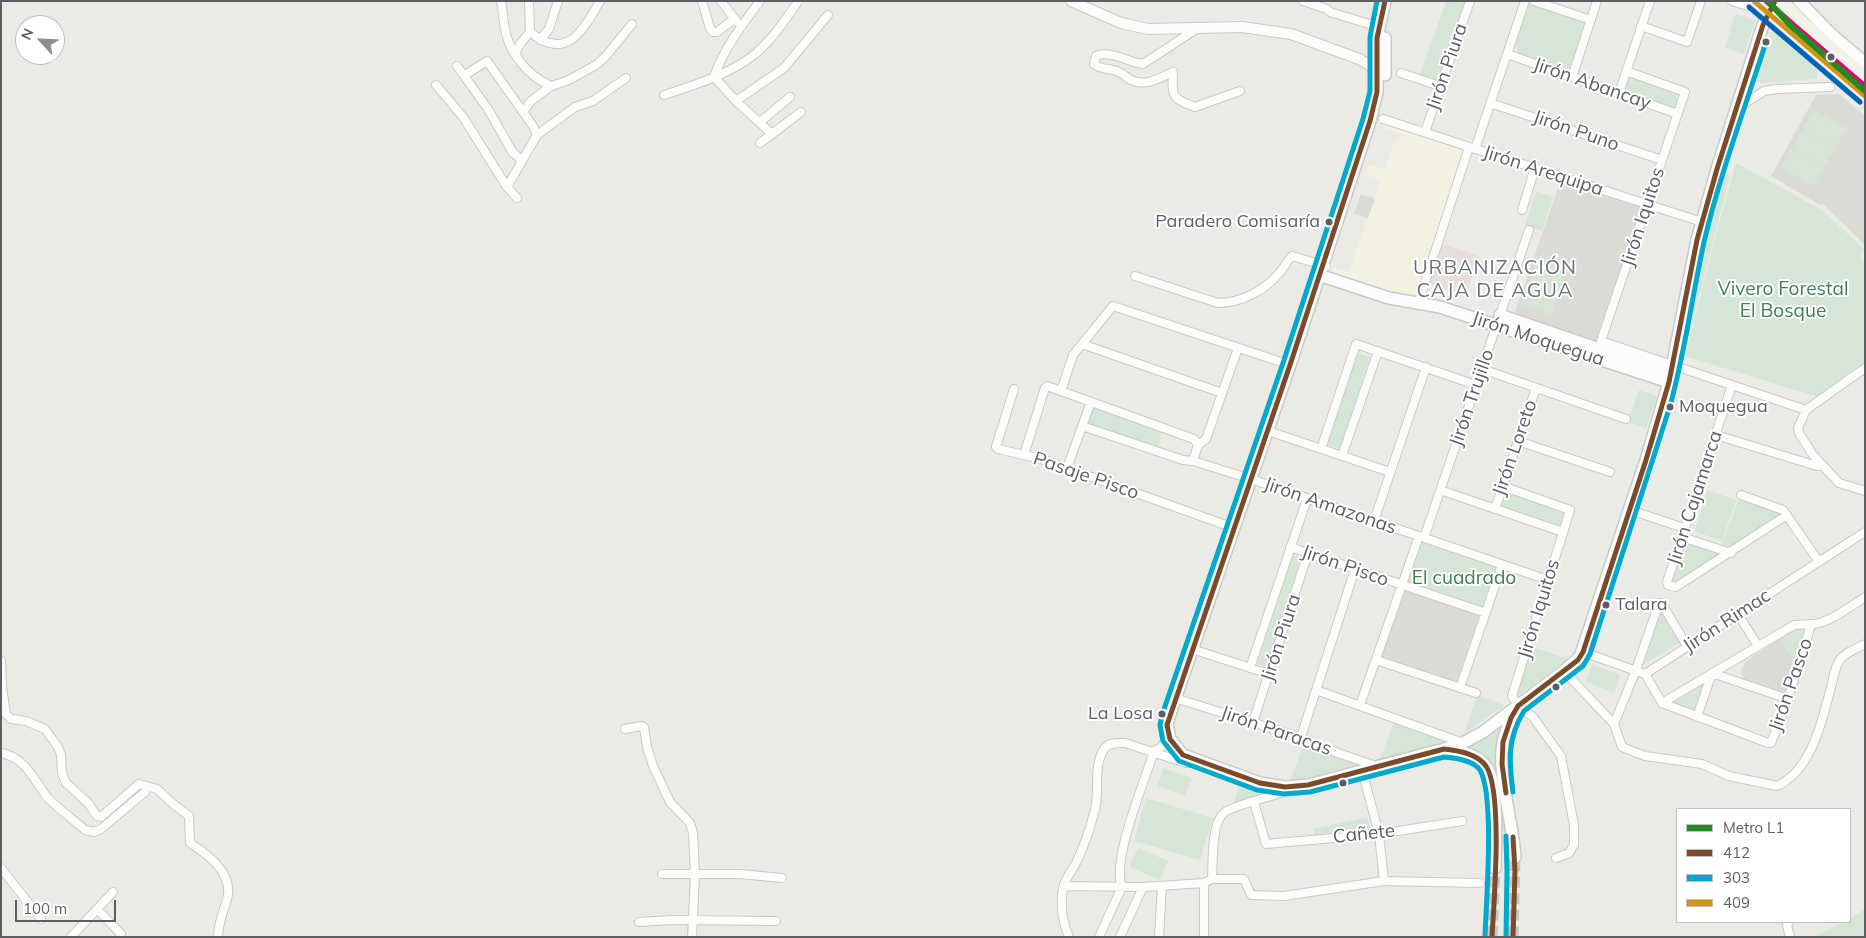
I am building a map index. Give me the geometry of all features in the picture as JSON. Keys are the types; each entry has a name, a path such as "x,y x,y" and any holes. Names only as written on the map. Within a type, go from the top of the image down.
{"main road":[{"path":"1385,1 1379,26 1385,78 1380,109 1169,716 1168,732 1174,746 1183,754 1266,784 1285,787 1308,785 1444,750 1463,743 1483,732 1578,660 1583,652 1630,510 1672,373 1702,222 1736,109 1764,5 1865,96"},
{"path":"1322,274 1370,121 1377,92 1381,46 1391,1"},
{"path":"1782,1 1802,22 1865,78"},
{"path":"1799,1 1830,33 1865,63"},
{"name":"Jirón Moquegua","path":"1322,274 1389,298 1499,320 1672,373"},
{"path":"1515,857 1502,754 1505,733 1518,706"},
{"path":"1444,750 1466,753 1480,760 1487,768 1494,792 1495,868"}],"street":[{"path":"501,1 509,44 527,70 542,82 551,86"},
{"path":"515,54 520,44 530,32 530,1"},
{"path":"540,40 549,28 556,12 558,1"},
{"path":"556,12 565,1"},
{"path":"530,32 546,44 560,44 575,38 583,30 600,1"},
{"path":"702,1 713,32 717,32 734,19"},
{"path":"721,1 740,26"},
{"path":"714,77 740,26 760,1"},
{"path":"1071,1 1109,18 1136,27 1160,30 1199,27 1242,27 1284,33 1304,38 1340,54 1359,59 1378,70"},
{"path":"1303,1 1328,5 1330,12 1379,26"},
{"name":"Jirón Piura","path":"1425,132 1470,1"},
{"path":"1418,304 1525,1"},
{"path":"1534,1 1591,20"},
{"path":"1572,77 1597,1"},
{"path":"1619,93 1650,1"},
{"path":"1641,26 1687,42 1701,1"},
{"path":"1732,1 1748,6 1764,5"},
{"path":"664,95 714,77 733,68 756,53 782,25 797,3"},
{"path":"736,101 784,68 828,15"},
{"path":"523,112 531,100 551,86 567,82 596,65 606,56 632,24"},
{"path":"1199,27 1143,64 1114,56 1102,55 1096,56 1094,64 1098,67 1117,71 1134,81 1143,83 1156,80 1173,72 1172,93 1176,98 1195,107 1240,91"},
{"path":"1359,59 1381,46"},
{"name":"Jirón Abancay","path":"1507,54 1678,114"},
{"path":"465,75 488,61 537,135"},
{"path":"457,66 488,109 513,153 522,160"},
{"name":"Jirón Iquitos","path":"1626,71 1685,92 1601,341 1672,373"},
{"path":"1401,73 1440,86"},
{"path":"714,77 736,101 772,134"},
{"path":"507,188 537,135 576,108 593,101 626,78"},
{"path":"436,85 463,117 507,188 517,198"},
{"path":"1736,109 1764,91 1830,87"},
{"path":"760,122 790,97"},
{"name":"Jirón Puno","path":"1490,103 1662,160"},
{"path":"760,143 801,112"},
{"name":"Jirón Arequipa","path":"1383,119 1702,222"},
{"path":"1522,210 1535,168"},
{"name":"Jirón Trujillo","path":"1360,705 1402,586 1440,490 1529,230"},
{"path":"1135,276 1223,303 1252,295 1265,287 1281,272 1292,256 1322,274"},
{"path":"1061,391 1073,355 1113,306 1290,365"},
{"path":"1082,344 1222,393"},
{"path":"1321,448 1356,344 1476,384"},
{"path":"1193,461 1198,445 1206,439 1238,348"},
{"path":"1342,456 1378,352"},
{"path":"1374,521 1426,367"},
{"path":"1865,368 1806,410 1799,424 1798,431 1813,455 1842,485 1865,491"},
{"path":"1482,369 1626,419"},
{"path":"1672,373 1732,385 1806,410"},
{"name":"Jirón Cajamarca","path":"1730,553 1676,587 1671,587 1667,582 1732,385"},
{"path":"1024,455 1047,386 1194,439 1198,445"},
{"name":"Jirón Loreto","path":"1495,509 1536,388"},
{"name":"Pasaje Pisco","path":"1014,389 996,447 998,450 1024,455 1067,468 1234,528"},
{"path":"1067,468 1091,402"},
{"name":"Jirón Amazonas","path":"1082,426 1182,460 1193,461 1251,479 1548,580"},
{"path":"1268,431 1390,472"},
{"path":"1716,435 1822,466"},
{"path":"1518,441 1610,472"},
{"name":"Jirón Iquitos","path":"1502,486 1570,510 1512,696 1518,706"},
{"path":"1440,490 1563,532"},
{"path":"1741,495 1783,510 1819,562"},
{"path":"1250,668 1307,499"},
{"path":"1630,510 1684,528"},
{"path":"1682,537 1730,553 1787,515"},
{"name":"Jirón Rimac","path":"1645,674 1865,532"},
{"name":"Jirón Pisco","path":"1290,547 1486,613"},
{"name":"Jirón Piura","path":"1253,722 1308,553"},
{"path":"1460,688 1502,565"},
{"path":"1300,740 1355,569"},
{"path":"1662,703 1794,625 1804,623 1812,625 1828,619 1865,597"},
{"path":"1614,724 1660,603 1687,646"},
{"path":"1738,614 1758,646"},
{"name":"Jirón Pasco","path":"1696,718 1771,743 1788,699 1812,625"},
{"path":"1564,671 1614,724 1622,747 1629,751 1645,756 1702,764 1741,779 1778,785 1800,768 1808,755 1824,712 1835,669 1845,654 1865,644"},
{"path":"1192,648 1270,674"},
{"path":"1583,652 1645,674 1662,703 1696,718 1712,673"},
{"path":"1376,660 1476,693"},
{"path":"1,661 6,714 11,719 37,725 45,729 52,736 61,755 62,772 66,784 88,803 97,816 101,817 139,784 157,789 172,804 189,816 190,843 210,858 223,873 227,883 228,894 218,925 218,937"},
{"path":"1712,673 1788,699"},
{"path":"1316,690 1463,743"},
{"name":"Jirón Paracas","path":"1175,698 1296,736 1300,740 1376,766"},
{"path":"1518,706 1533,717 1562,756 1574,825 1574,845 1569,853 1556,858"},
{"path":"625,729 644,727 653,766 670,802 690,823 693,833 695,875 692,937"},
{"path":"1099,937 1122,887 1119,880 1121,857 1154,751 1162,746 1168,732"},
{"path":"1069,937 1062,919 1061,905 1064,886 1077,860 1094,813 1098,796 1098,772 1102,754 1107,746 1115,743 1125,743 1186,763 1202,762"},
{"path":"1,753 21,761 47,797 85,830 90,832 100,830 144,792 146,787"},
{"path":"1362,770 1379,834 1384,881"},
{"path":"1266,784 1268,791 1266,798"},
{"path":"1212,879 1218,820 1225,812 1280,793 1285,787"},
{"name":"Cañete","path":"1254,802 1266,844 1379,834 1462,821"},
{"path":"1,868 41,918"},
{"path":"662,874 740,874 782,878"},
{"path":"1064,886 1143,887 1204,882 1212,879 1244,879 1251,895 1284,896 1384,881 1480,883"},
{"path":"1204,882 1204,937"},
{"path":"1160,937 1162,886"},
{"path":"1120,937 1143,887"},
{"path":"71,937 113,892"},
{"path":"97,909 121,934 120,937"},
{"path":"639,922 652,920 776,921"},
{"path":"1789,923 1790,937"}],"shaded area":[{"path":"1839,94 1865,116 1865,245 1822,203 1820,205 1771,176 1816,95"},
{"path":"1385,122 1465,149 1414,300 1331,275 1333,267 1349,272 1368,218 1381,180 1365,174 1369,164 1385,170 1394,143 1398,144 1401,134 1383,128"},
{"path":"1560,182 1643,208 1594,345 1513,318"},
{"path":"1361,194 1375,199 1368,218 1354,214"},
{"path":"1440,243 1479,256 1466,295 1426,282"},
{"path":"1403,589 1480,615 1456,684 1379,658"},
{"path":"1780,639 1797,666 1786,695 1744,680 1741,674 1745,662"}],"green space":[{"path":"1446,1 1469,1 1440,84 1419,77"},
{"path":"1530,3 1585,21 1571,70 1520,54 1515,43 1516,36 1527,4"},
{"path":"1735,14 1755,20 1744,54 1725,48"},
{"path":"1774,28 1818,71 1817,79 1761,83 1755,81 1769,35"},
{"path":"1627,72 1683,93 1677,112 1619,93"},
{"path":"1814,110 1847,129 1836,147 1803,129"},
{"path":"1803,129 1835,148 1824,167 1792,148"},
{"path":"1791,149 1824,168 1813,186 1781,168"},
{"name":"Vivero Forestal El Bosque","path":"1736,163 1822,210 1865,250 1860,256 1865,265 1865,361 1818,397 1685,356"},
{"path":"1722,174 1730,176 1688,339 1684,338 1706,231"},
{"path":"1536,191 1553,197 1542,231 1525,225"},
{"path":"1538,256 1567,266 1552,315 1522,305"},
{"path":"1356,352 1370,357 1340,449 1325,444"},
{"path":"1639,390 1657,396 1646,428 1628,422"},
{"path":"1092,406 1162,431 1158,450 1086,424"},
{"path":"1504,489 1567,511 1560,529 1498,507"},
{"path":"1708,490 1736,500 1722,541 1694,531"},
{"path":"1740,495 1781,510 1784,515 1729,550 1721,547"},
{"name":"El cuadrado","path":"1420,538 1497,564 1482,609 1405,582"},
{"path":"1684,538 1720,551 1721,555 1673,586 1669,584"},
{"path":"1289,554 1304,559 1267,667 1252,662"},
{"path":"1660,609 1681,642 1640,667"},
{"path":"1796,628 1808,628 1797,666 1780,639"},
{"path":"1530,646 1568,659 1516,697 1515,691"},
{"path":"1592,664 1620,675 1614,693 1586,682"},
{"path":"1708,677 1695,714 1665,703"},
{"path":"1477,695 1504,705 1464,734"},
{"path":"1395,719 1446,739 1445,743 1380,759"},
{"path":"1499,726 1496,761 1512,854 1504,857 1496,771 1482,755 1474,750 1463,747"},
{"path":"1304,743 1354,760 1354,765 1294,781 1291,779"},
{"path":"1163,768 1192,778 1185,796 1157,786"},
{"path":"1239,785 1259,792 1260,796 1233,805"},
{"path":"1146,798 1213,818 1200,860 1134,841"},
{"path":"1367,817 1371,831 1314,837 1314,829"},
{"path":"1138,848 1168,861 1160,880 1129,867"},
{"path":"1865,909 1865,937 1816,937 1818,934 1842,923 1851,923 1851,918"}],"tunnel":[{"path":"1513,937 1515,857"},
{"path":"1492,937 1495,868"}],"metro line":[{"name":"L1","path":"1768,1 1789,24 1865,91"}],"transit line":[{"name":"303","path":"1377,1 1370,37 1370,91 1363,119 1283,363 1160,725 1163,741 1179,761 1257,790 1284,794 1310,792 1444,757 1459,759 1473,764 1480,770 1485,783 1487,802 1488,850 1485,937"},
{"name":"412","path":"1385,1 1377,38 1377,92 1370,121 1290,365 1167,725 1170,739 1183,755 1260,783 1285,787 1308,785 1444,749 1467,753 1478,758 1486,766 1491,779 1496,822 1492,937"},
{"name":"409","path":"1754,1 1865,96"},
{"path":"1766,1 1865,86"},
{"name":"412","path":"1506,793 1502,764 1503,742 1511,718 1518,706 1578,660 1583,652 1646,460 1669,382 1697,240 1717,169 1763,25 1775,1"},
{"path":"1749,7 1860,102"},
{"name":"303","path":"1513,792 1510,760 1512,741 1518,721 1524,711 1583,666 1590,654 1670,406 1710,217 1766,42"},
{"name":"303","path":"1506,836 1506,937"},
{"name":"412","path":"1513,837 1515,871 1513,937"}],"place":[{"name":"Paradero Comisaría","path":"1329,222"},
{"name":"Moquegua","path":"1670,407"},
{"name":"Talara","path":"1606,605"},
{"name":"La Losa","path":"1162,714"}],"district":[{"name":"URBANIZACIÓN CAJA DE AGUA","path":"1495,280"}]}
